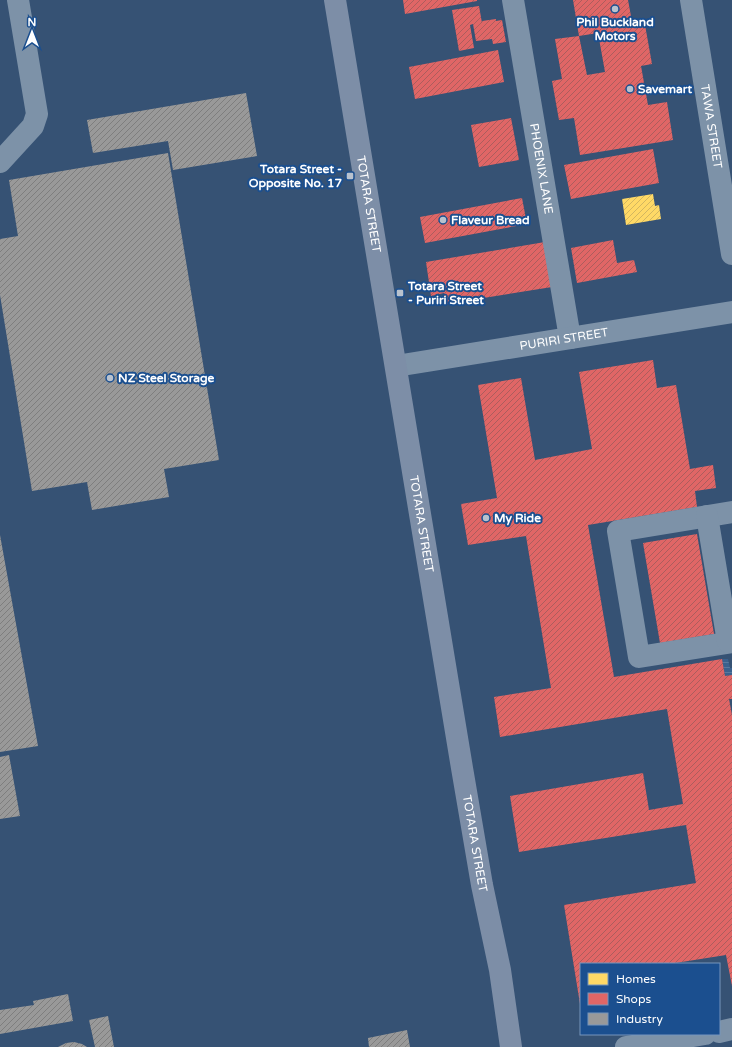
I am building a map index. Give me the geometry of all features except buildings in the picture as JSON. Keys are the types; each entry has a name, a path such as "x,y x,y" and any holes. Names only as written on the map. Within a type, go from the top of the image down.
{"main road":[{"name":"TOTARA STREET","path":"335,0 480,877 500,970 511,1047"}],"street":[{"path":"0,162 33,126 37,114 18,0"},
{"name":"PHOENIX LANE","path":"513,0 570,338"},
{"name":"TAWA STREET","path":"691,0 732,254"},
{"name":"PURIRI STREET","path":"396,366 732,312"},
{"path":"707,516 730,642 639,657 618,531 707,516 732,512"},
{"path":"720,1032 732,1029"},
{"path":"626,1047 699,1035"}],"water":[{"path":"722,659 728,659 730,668 732,668 732,675 725,676"}],"place":[{"name":"Phil Buckland Motors","path":"615,9"},
{"name":"Savemart","path":"630,89"},
{"name":"Totara Street - Opposite No. 17","path":"350,176"},
{"name":"Flaveur Bread","path":"443,220"},
{"name":"Totara Street - Puriri Street","path":"400,293"},
{"name":"NZ Steel Storage","path":"110,378"},
{"name":"My Ride","path":"486,518"}]}
